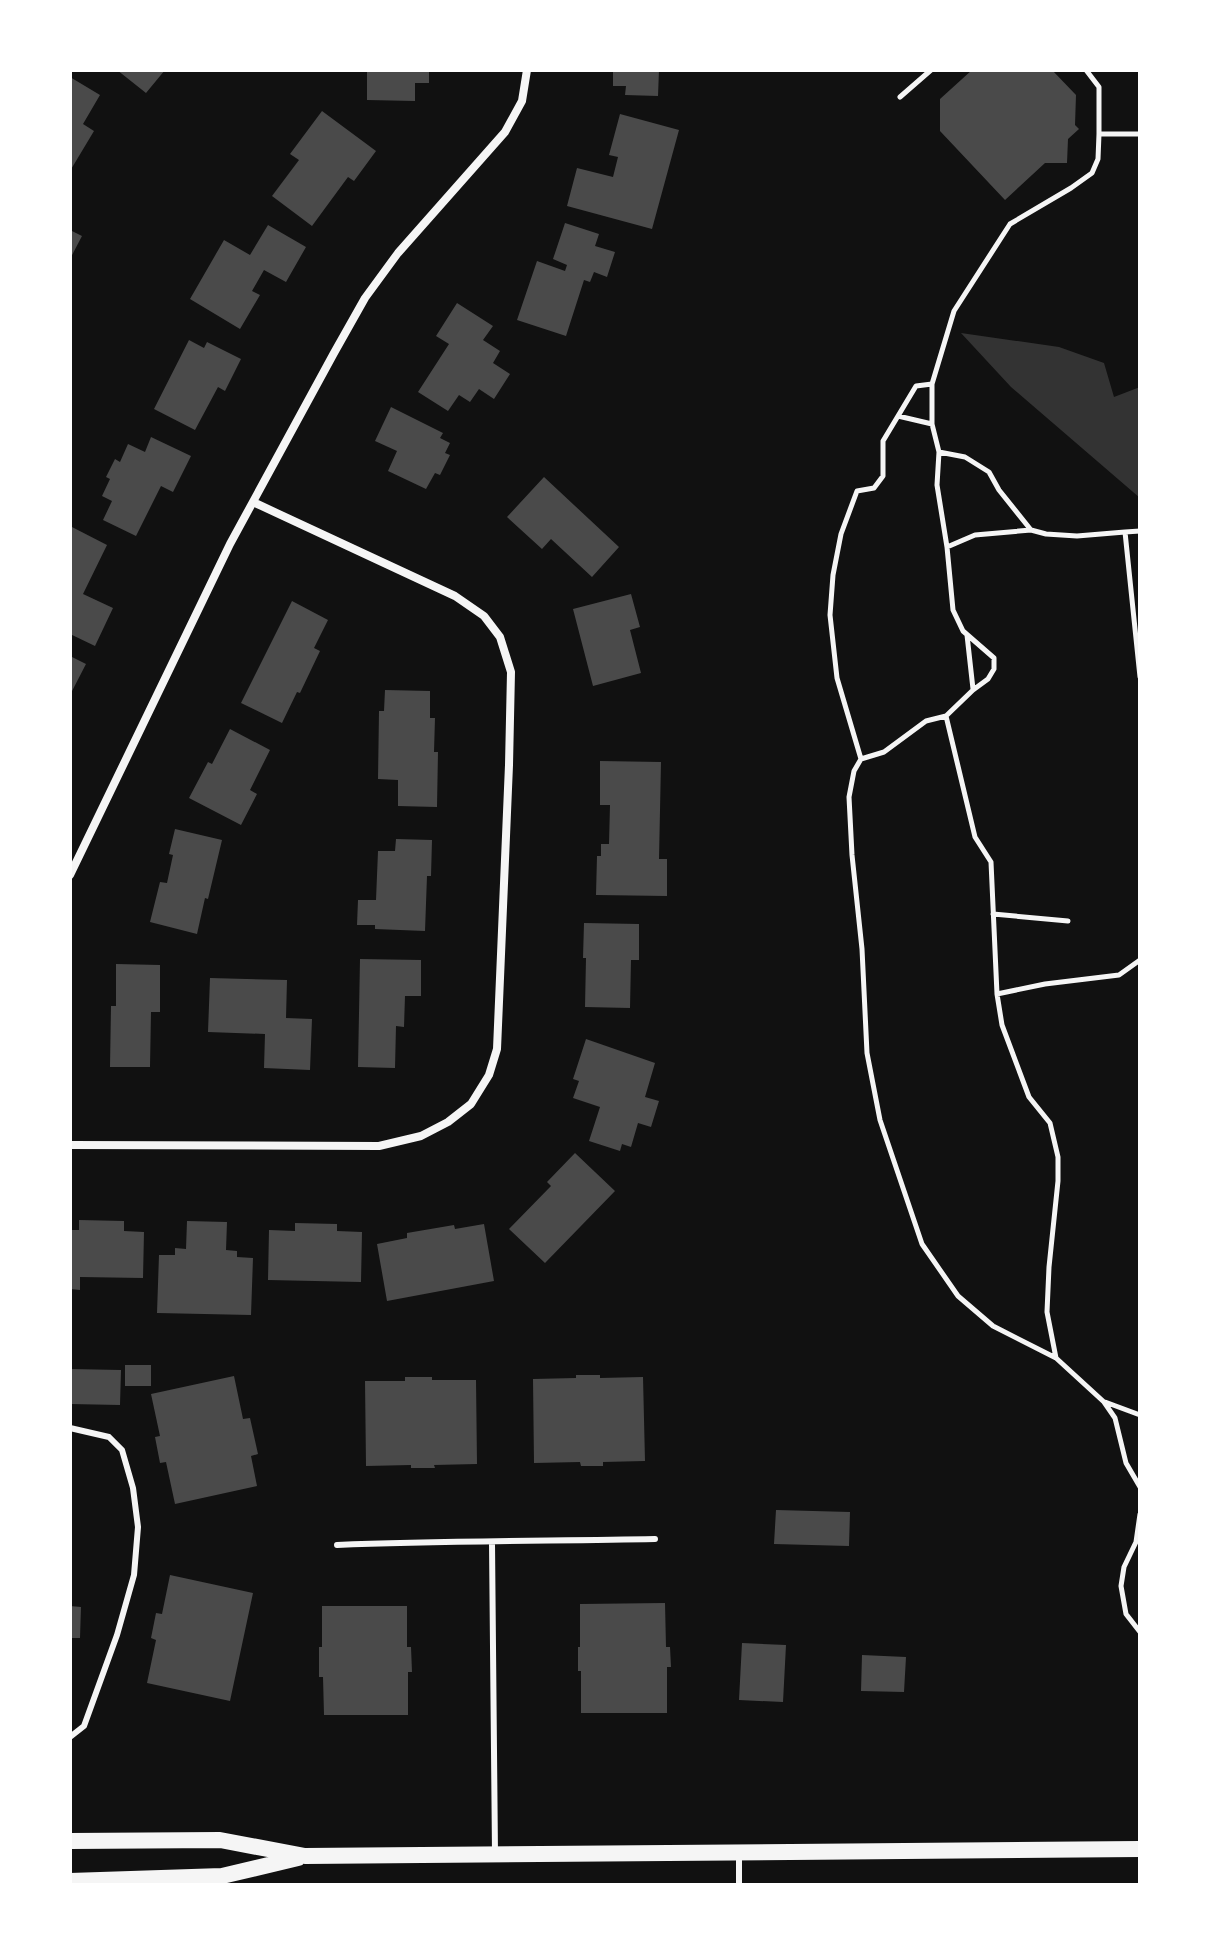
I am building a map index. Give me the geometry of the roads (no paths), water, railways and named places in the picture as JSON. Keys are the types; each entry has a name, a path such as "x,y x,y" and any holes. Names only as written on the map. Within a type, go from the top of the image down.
{"main road":[{"path":"70,1841 220,1840 305,1856 1140,1849"},
{"path":"70,1881 222,1876 305,1856"}],"street":[{"path":"70,875 230,544 365,298 398,253 505,132 522,101 527,70"},
{"path":"70,1145 379,1146 421,1136 448,1122 471,1104 489,1075 497,1049 511,672 500,637 484,616 455,596 253,502"}],"lane":[{"path":"70,1428 109,1437 122,1450 133,1488 138,1527 134,1575 117,1635 84,1726 70,1737"},
{"path":"337,1545 655,1539"},
{"path":"492,1543 495,1854"},
{"path":"739,1852 739,1885"}]}
